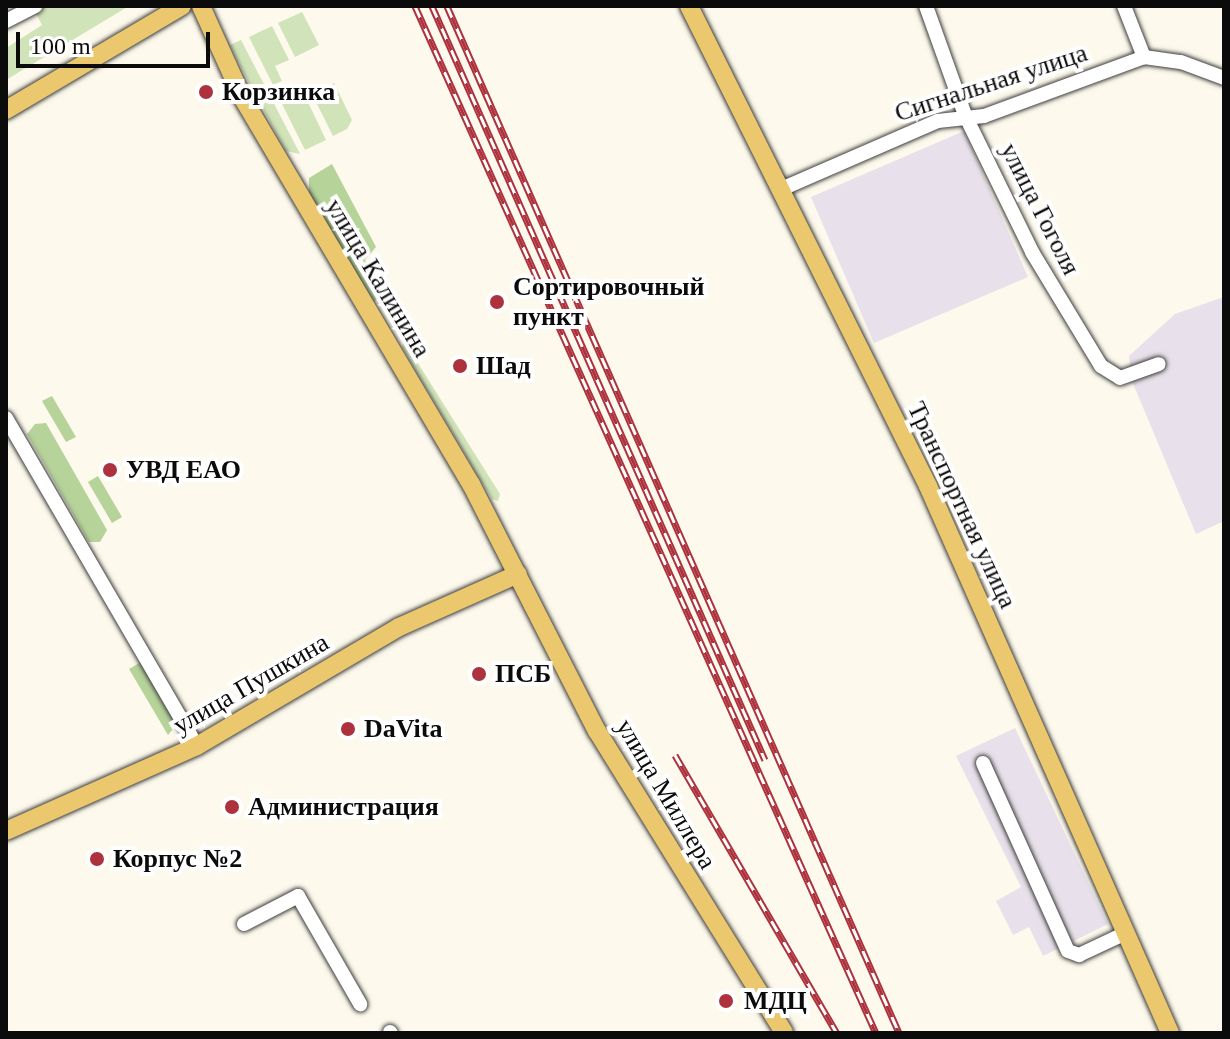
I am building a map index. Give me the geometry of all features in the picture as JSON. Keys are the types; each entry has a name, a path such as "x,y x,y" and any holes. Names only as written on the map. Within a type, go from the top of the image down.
{"main road":[{"path":"6,110 182,6"},
{"name":"улица Калинина","path":"201,6 242,97 471,484 518,574"},
{"name":"Транспортная улица","path":"689,6 928,486 1170,1033"},
{"name":"улица Пушкина","path":"6,831 197,746 399,627 518,574"},
{"name":"улица Миллера","path":"518,574 597,731 784,1033"}],"street":[{"path":"6,21 35,6"},
{"name":"улица Гоголя","path":"926,6 965,115 1032,252 1101,366 1120,378 1159,364"},
{"path":"1124,6 1144,57"},
{"name":"Сигнальная улица","path":"779,190 938,121 965,115 984,116 1144,57 1181,62 1224,78"},
{"path":"6,418 197,746"},
{"path":"983,763 1068,951 1079,955 1126,933"},
{"path":"244,924 298,896 360,1004"}],"shaded area":[{"path":"964,131 1028,277 874,343 811,197"},
{"path":"1224,297 1224,521 1196,534 1132,381 1129,356 1175,314"},
{"path":"1015,728 1108,924 1043,956 1029,927 1013,935 996,901 1021,887 956,756"}],"green space":[{"path":"32,6 129,6 6,80 6,48 42,25"},
{"path":"302,12 319,45 295,57 278,23"},
{"path":"272,26 289,60 275,66 282,81 273,85 249,37"},
{"path":"241,40 300,154 286,151 249,83 230,45"},
{"path":"334,83 352,120 347,129 333,136 312,94"},
{"path":"285,88 293,102 305,96 326,140 305,150 276,92"},
{"path":"332,164 376,247 365,260 382,294 374,302 309,195 309,178"},
{"path":"404,341 500,494 498,501 492,499 402,347"},
{"path":"52,396 76,437 66,442 42,401"},
{"path":"46,423 107,530 100,542 89,542 27,434 35,424"},
{"path":"98,476 122,517 112,523 88,482"},
{"path":"141,662 177,724 168,735 129,669"}],"railway":[{"path":"415,6 876,1033"},
{"path":"432,6 765,760"},
{"path":"447,6 899,1033"},
{"path":"675,755 837,1033"}],"place":[{"name":"Корзинка","path":"206,92"},
{"name":"Сортировочный пункт","path":"497,302"},
{"name":"Шад","path":"460,366"},
{"name":"УВД ЕАО","path":"110,470"},
{"name":"ПСБ","path":"479,674"},
{"name":"DaVita","path":"348,729"},
{"name":"Администрация","path":"232,807"},
{"name":"Корпус №2","path":"97,859"},
{"name":"МДЦ","path":"726,1001"}]}
